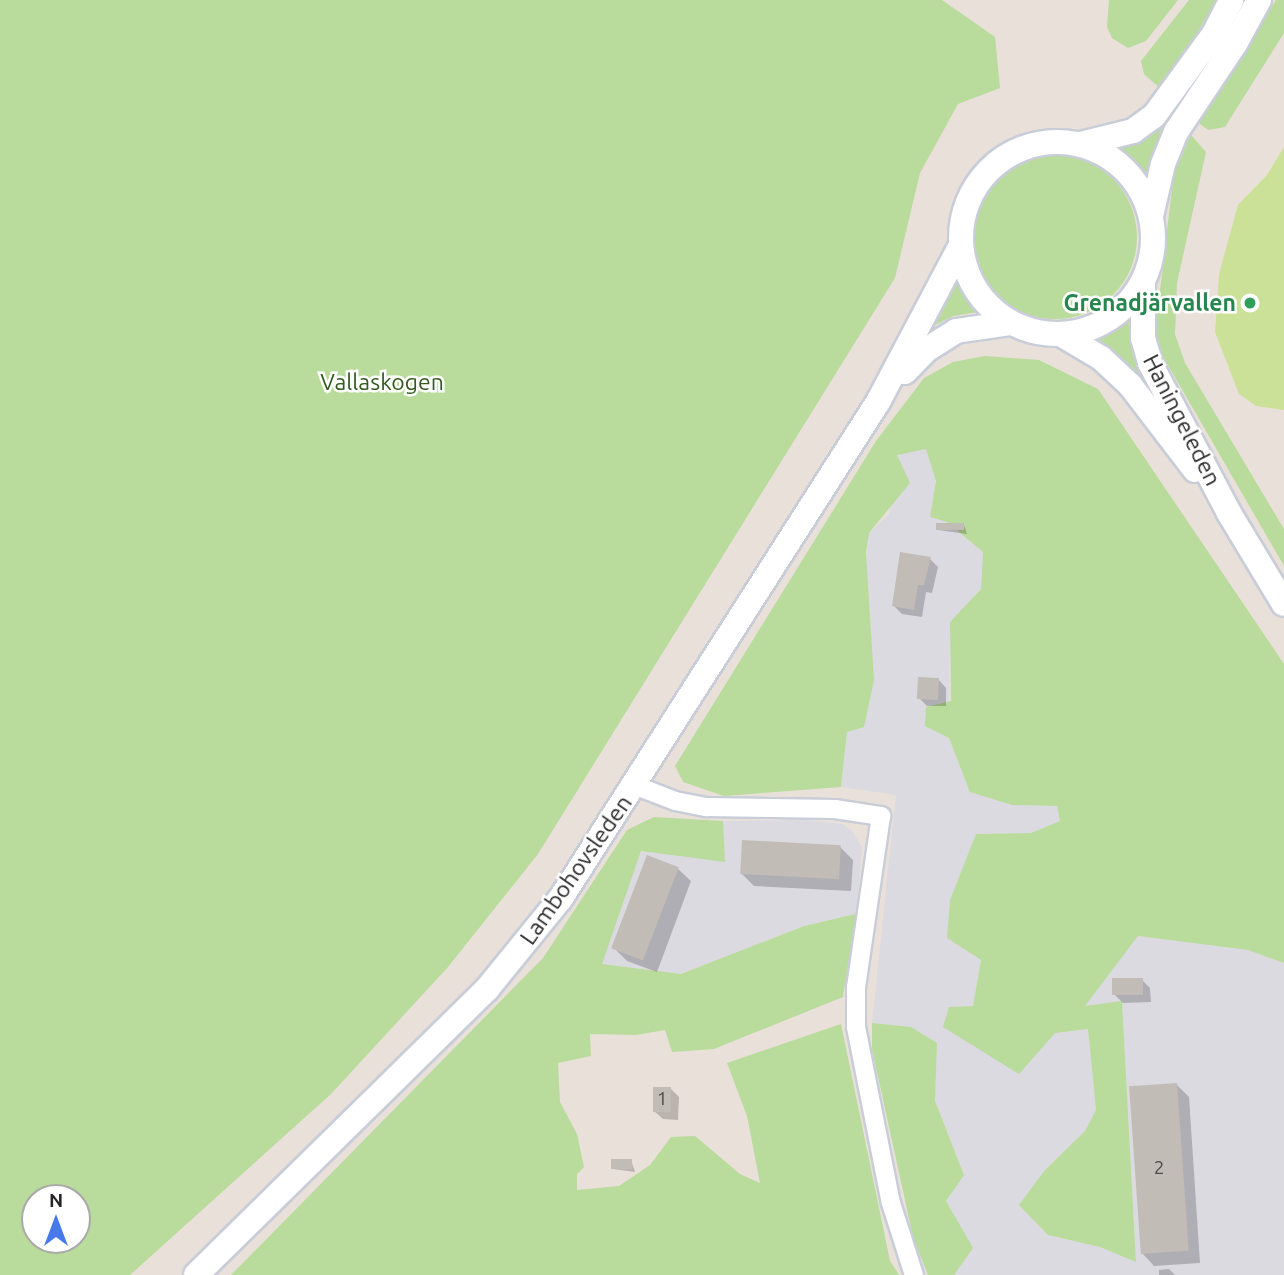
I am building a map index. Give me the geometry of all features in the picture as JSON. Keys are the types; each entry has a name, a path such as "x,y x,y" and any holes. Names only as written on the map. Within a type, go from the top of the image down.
{"main road":[{"path":"1080,144 1133,131 1154,116 1214,34 1231,0"},
{"path":"1151,216 1163,164 1177,132 1236,44 1259,0"},
{"path":"1054,141 1080,144 1100,151 1133,177 1151,216 1154,238 1143,283 1110,320 1062,335 1035,333 1011,323 976,292 960,247 961,221 970,196 1004,157 1054,141"},
{"name":"Lambohovsleden","path":"197,1275 487,989 561,898 878,402 960,247"},
{"name":"Haningeleden","path":"1143,283 1143,338 1150,363 1229,513 1284,604"},
{"name":"Lambohovsleden","path":"878,402 941,339 980,325 1011,323"},
{"name":"Haningeleden","path":"1062,335 1101,358 1130,385 1229,513"}],"street":[{"path":"634,785 674,801 707,807 835,809 881,816 856,987 856,1027 891,1203 914,1275"}],"shaded area":[{"path":"926,449 936,481 930,517 947,522 983,552 981,589 950,622 949,738 971,792 1012,805 1057,806 1060,821 1031,833 976,834 947,938 981,960 973,1006 1055,1033 1088,1029 1096,1110 1085,1131 1045,1170 1048,1235 1100,1247 1136,1261 1122,1002 1084,1007 1138,936 1248,950 1284,963 1284,1275 954,1275 972,1248 946,1201 964,1174 935,1101 937,1043 911,1027 872,1023 896,795 841,787 869,533 889,514 897,454"},
{"path":"807,820 843,824 854,833 862,848 856,914 804,926 681,974 601,964 641,851 724,861 723,821"}],"green space":[{"name":"Vallaskogen","path":"0,0 942,0 995,37 1000,88 958,104 920,173 895,278 538,854 448,967 331,1094 130,1275 0,1275"},
{"path":"1109,0 1178,0 1146,41 1128,48 1112,38 1107,27"},
{"path":"1189,0 1217,0 1162,90 1144,74 1141,61"},
{"path":"1276,0 1284,0 1284,33 1225,127 1208,130 1199,123"},
{"path":"1169,114 1175,117 1149,181 1116,148 1130,143"},
{"path":"1191,135 1206,152 1177,283 1175,334 1185,363 1284,529 1284,566 1154,341 1174,172"},
{"name":"Grenadjärvallen","path":"1284,147 1284,410 1256,406 1239,394 1215,332 1219,274 1238,205 1267,175"},
{"path":"1055,155 1086,161 1113,179 1131,206 1137,237 1131,268 1113,295 1086,313 1055,319 1024,313 997,295 979,268 973,237 979,206 997,179 1024,161"},
{"path":"955,279 978,312 953,316 931,327"},
{"path":"1128,317 1131,347 1140,369 1170,419 1085,340"},
{"path":"985,356 1039,360 1098,389 1284,664 1284,963 1248,950 1138,936 1085,1006 1122,1001 1136,1262 1100,1247 1048,1235 1019,1205 1045,1170 1085,1131 1096,1110 1088,1029 1055,1033 1019,1074 943,1027 949,1007 973,1006 981,960 947,938 950,900 976,834 1031,833 1060,821 1057,806 1012,805 970,792 949,738 925,726 926,707 951,701 950,622 981,589 983,552 947,522 930,517 936,481 926,449 897,455 910,483 869,533 866,553 874,680 864,727 847,732 841,787 724,796 683,782 675,766 876,441 924,378 953,362"},
{"path":"654,817 723,821 725,862 641,851 602,964 681,974 804,926 856,914 843,997 714,1049 672,1052 665,1030 636,1035 590,1034 591,1056 558,1063 560,1102 577,1134 584,1167 577,1174 577,1190 619,1186 650,1165 671,1137 695,1136 740,1174 760,1183 747,1116 727,1063 841,1024 890,1261 899,1275 231,1275 543,958 627,830"},
{"path":"872,1023 911,1027 937,1043 935,1101 964,1175 946,1201 973,1248 954,1275 928,1275 913,1237 872,1049"}],"building":[{"path":"936,523 964,523 964,530 936,530"},
{"path":"900,552 931,557 924,585 918,585 914,610 892,606"},
{"path":"918,677 939,678 938,700 917,699"},
{"path":"742,840 841,845 839,879 740,874"},
{"path":"647,855 679,867 643,961 611,948"},
{"path":"1112,978 1143,978 1143,995 1112,995"},
{"path":"1177,1083 1189,1251 1141,1254 1129,1086"},
{"path":"653,1087 671,1087 671,1112 653,1112"},
{"path":"611,1159 632,1159 632,1169 611,1169"}],"place":[{"name":"Grenadjärvallen","path":"1250,303"}]}
